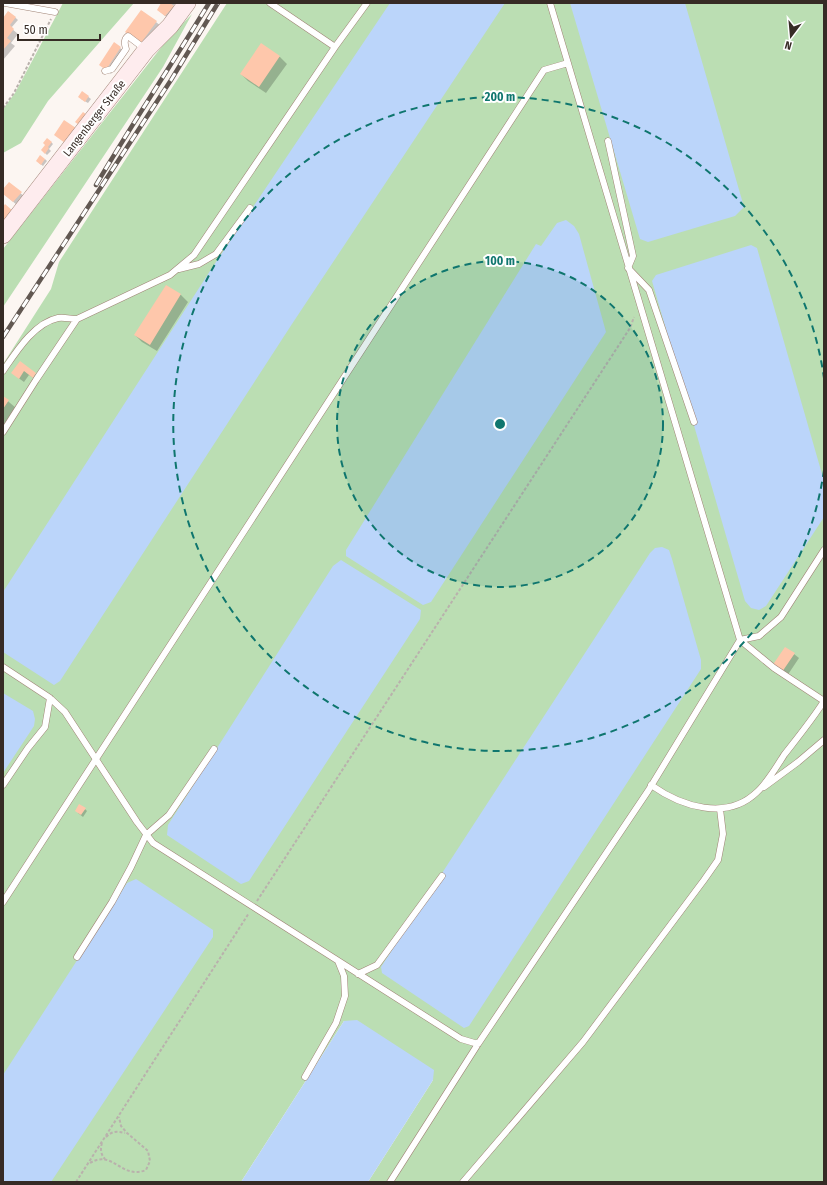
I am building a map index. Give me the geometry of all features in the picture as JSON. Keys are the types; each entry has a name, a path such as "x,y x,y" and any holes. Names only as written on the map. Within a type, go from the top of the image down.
{"main road":[{"name":"Langenberger Straße","path":"3,236 146,50 170,26 187,3"}],"lane":[{"path":"5,3 55,12"},
{"path":"270,3 335,47"},
{"path":"3,371 17,351 40,326 59,318 77,319 170,275 194,255 335,47 367,3"},
{"path":"550,3 740,640 774,668 824,701 758,792"},
{"path":"106,71 112,69 126,50 125,41 128,36 146,50"},
{"path":"3,902 544,70 568,63"},
{"path":"608,141 633,256 628,268"},
{"path":"178,269 199,264 216,254 250,208"},
{"path":"628,268 649,290 694,422"},
{"path":"3,432 77,319"},
{"path":"390,1182 478,1044 651,785 740,640 759,636 781,617 824,550"},
{"path":"3,667 50,698 66,712 137,822 153,843 461,1039 478,1044"},
{"path":"3,785 28,748 45,727 50,698"},
{"path":"651,785 664,794 696,806 720,809 740,804 798,762 824,740"},
{"path":"77,957 112,902 146,835 169,815 214,748"},
{"path":"463,1182 583,1042 718,860 723,834 720,809"},
{"path":"358,974 377,965 442,876"},
{"path":"305,1077 336,1023 345,996 344,976 338,961"}],"path":[{"path":"3,108 14,93 55,12"},
{"path":"76,1182 630,328 639,305"},
{"path":"88,1164 96,1159 105,1159 128,1172 138,1173 146,1170 150,1161 148,1151 127,1134 121,1126 119,1116"},
{"path":"105,1159 102,1156 100,1148 103,1140 110,1133 118,1131 127,1134"}],"green space":[{"path":"63,3 134,3 48,101 21,143 3,153 3,109 15,93"},
{"path":"227,3 824,3 824,1182 368,1182 433,1080 344,1021 241,1182 3,1182 3,364 51,289 59,262"},
{"path":"192,14 163,67 3,307 3,249 167,40"}],"water":[{"path":"390,3 505,3 292,324 60,681 54,685 3,652 3,592 210,271"},
{"path":"570,3 685,3 744,207 735,216 648,242 640,239"},
{"path":"566,220 574,226 579,234 606,332 431,602 423,605 346,556 346,550 536,244 541,246 557,223"},
{"path":"751,245 757,248 824,481 824,517 766,606 759,610 751,608 745,601 652,281 656,275"},
{"path":"662,547 669,550 672,559 701,660 701,669 469,1026 464,1028 382,973 381,967 650,553 655,548"},
{"path":"341,560 421,610 420,619 249,881 241,884 167,835 168,825 333,566"},
{"path":"3,693 33,711 35,719 34,726 3,773"},
{"path":"136,879 213,930 213,937 51,1182 3,1182 3,1075 127,883"},
{"path":"357,1020 434,1070 433,1080 368,1182 241,1182 344,1021"}],"building":[{"path":"161,3 170,3 174,6 165,16 157,10"},
{"path":"141,10 157,21 141,43 125,32"},
{"path":"8,11 16,17 10,25 14,29 7,38 11,41 3,50 3,18"},
{"path":"114,42 121,47 106,70 99,65"},
{"path":"261,43 280,56 259,87 240,74"},
{"path":"82,91 89,96 85,102 78,97"},
{"path":"83,112 87,115 79,125 75,122"},
{"path":"64,120 76,128 65,143 54,135"},
{"path":"47,138 52,142 45,154 41,150 45,145 43,143"},
{"path":"40,155 45,159 41,165 36,161"},
{"path":"9,182 22,192 13,202 3,194 3,189"},
{"path":"5,204 13,211 3,223 3,207"},
{"path":"166,285 181,294 150,345 134,335"},
{"path":"20,361 36,373 33,378 24,371 19,379 11,373"},
{"path":"3,396 9,400 3,409"},
{"path":"785,647 795,653 782,672 772,666"},
{"path":"79,804 86,808 81,815 75,811"}],"railway":[{"path":"96,185 209,3"},
{"path":"3,337 171,80 218,3"}]}
